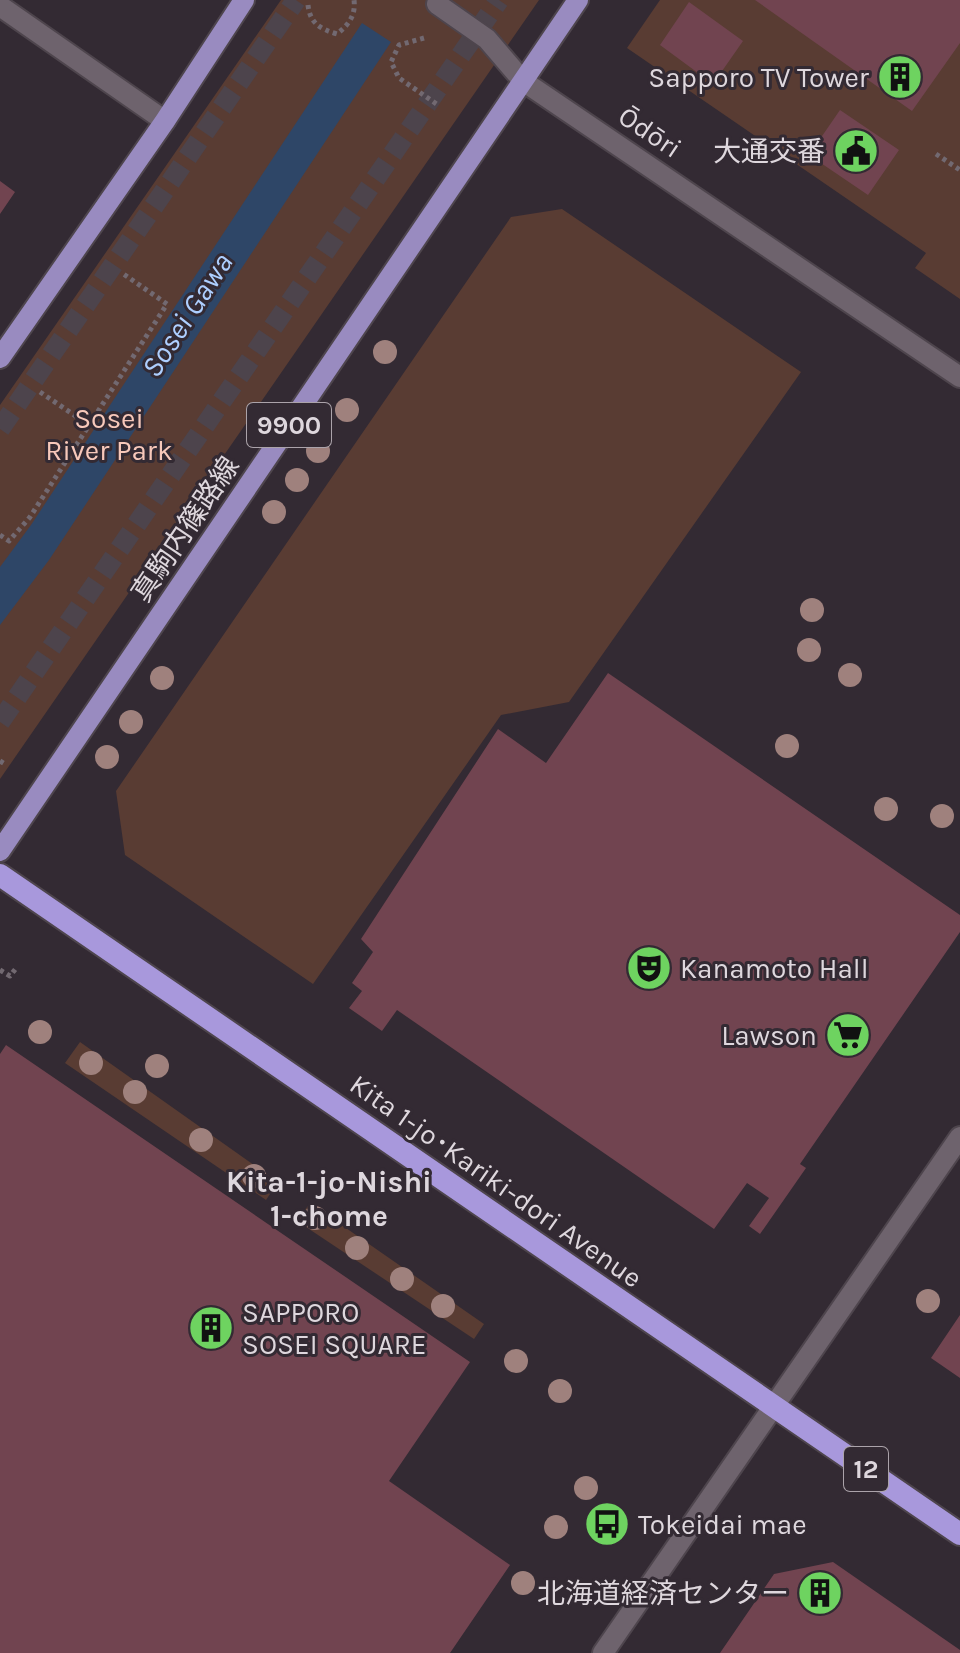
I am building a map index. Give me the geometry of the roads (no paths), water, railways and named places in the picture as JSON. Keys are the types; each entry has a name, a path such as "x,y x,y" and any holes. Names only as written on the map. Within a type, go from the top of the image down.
{"highway":[{"name":"Kita 1-jo･Kariki-dori Avenue","path":"0,875 960,1534"}],"main road":[{"path":"0,358 165,121 244,0"},
{"name":"真駒内篠路線","path":"0,851 578,0"}],"street":[{"name":"Ōdōri","path":"437,4 487,39 523,81 960,377"},
{"path":"0,6 165,121"},
{"path":"603,1653 960,1137"}],"water":[{"name":"Sosei Gawa","path":"362,23 391,42 49,560 0,625 0,567 31,525"}],"tunnel":[{"path":"0,429 296,0"},
{"path":"0,722 499,0"}],"place":[{"name":"Sapporo TV Tower","path":"900,77"},
{"name":"大通交番","path":"856,151"},
{"name":"Kanamoto Hall","path":"649,968"},
{"name":"Lawson","path":"848,1035"},
{"name":"SAPPORO SOSEI SQUARE","path":"211,1328"},
{"name":"Tokeidai mae","path":"607,1524"},
{"name":"北海道経済センター","path":"820,1593"}],"district":[{"name":"Kita-1-jo-Nishi 1-chome","path":"329,1199"}],"park label":[{"name":"Sosei River Park","path":"109,434"}]}
